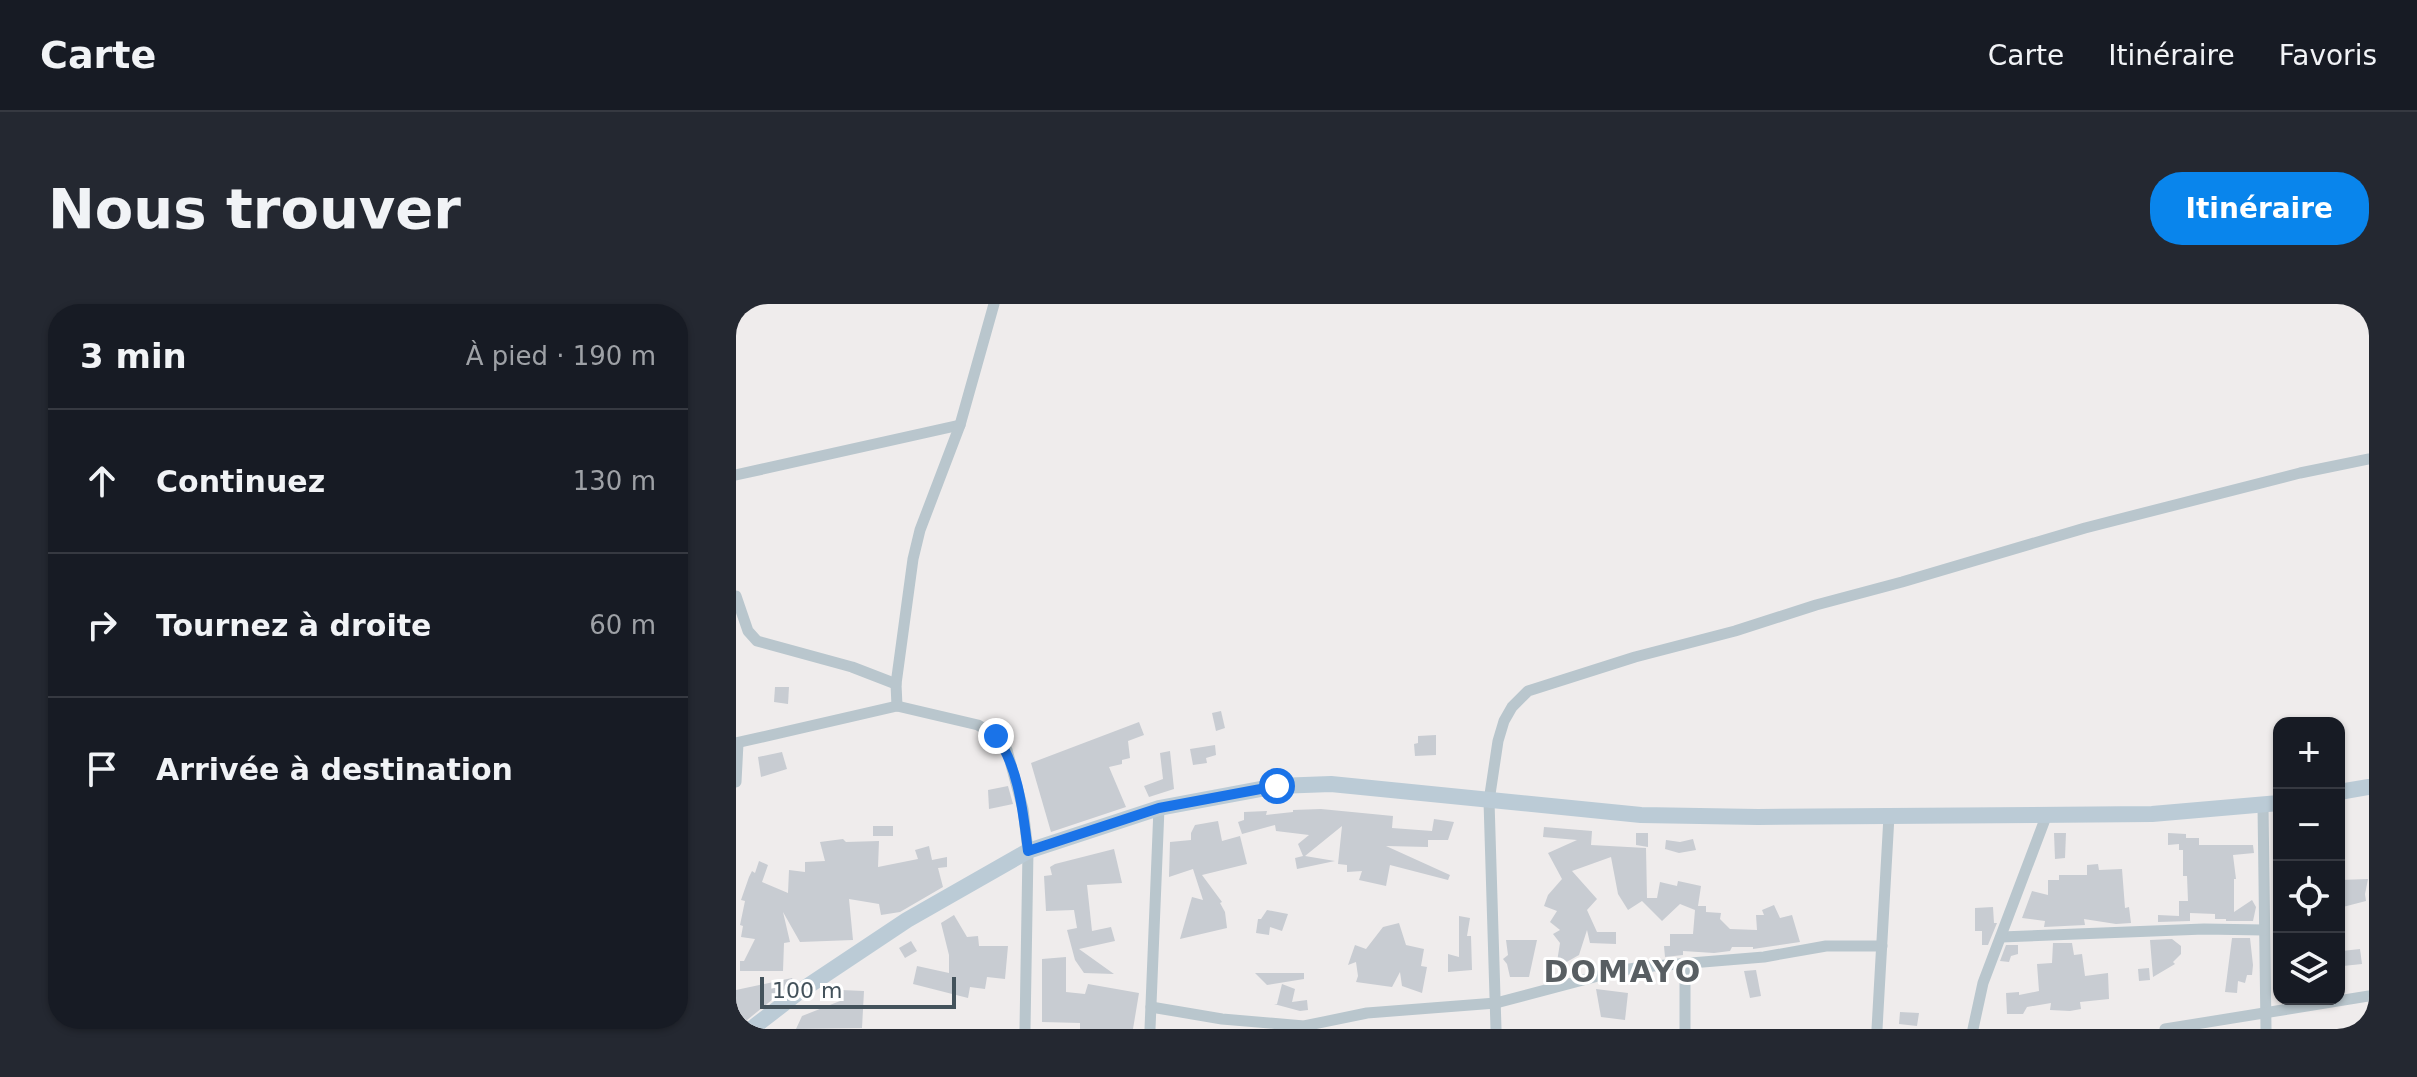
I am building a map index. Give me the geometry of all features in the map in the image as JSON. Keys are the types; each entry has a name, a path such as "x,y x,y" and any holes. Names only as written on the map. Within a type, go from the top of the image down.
{"main road":[{"path":"751,1029 768,1023 907,920 1028,851 1159,808 1277,786 1331,784 1641,815 2152,814 2271,804"},
{"path":"2345,791 2369,787"}],"street":[{"path":"897,706 896,684 913,559 920,530 960,425 994,304"},
{"path":"736,475 960,425"},
{"path":"1496,1029 1489,801 1504,721 1512,707 1528,691 1635,657 1735,631 2085,528 2300,473 2369,459"},
{"path":"736,596 748,631 757,641 852,667 896,684"},
{"path":"736,782 737,743 897,706 965,721 996,736 1007,750 1023,809 1028,851 1025,1029"},
{"path":"2266,1029 2264,930 2271,804"},
{"path":"1150,1029 1159,808"},
{"path":"1973,1029 1983,983 2047,814"},
{"path":"1877,1029 1889,816"},
{"path":"2001,937 2204,929 2264,930"},
{"path":"1151,1007 1222,1019 1304,1026 1367,1013 1496,1003 1617,971 1764,957 1826,946 1882,946"},
{"path":"1685,963 1685,1029"},
{"path":"2165,1029 2369,996"}],"building":[{"path":"775,687 789,687 788,704 774,702"},
{"path":"1221,711 1225,728 1216,731 1212,713"},
{"path":"1139,722 1144,735 1128,741 1130,758 1109,767 1126,807 1051,832 1031,763"},
{"path":"1436,735 1436,755 1415,756 1414,744 1418,743 1418,736"},
{"path":"1215,745 1216,755 1206,758 1207,763 1193,765 1190,749"},
{"path":"1170,751 1174,789 1149,797 1144,786 1163,779 1160,753"},
{"path":"782,752 787,769 761,777 758,757"},
{"path":"1008,786 1013,804 989,809 988,790"},
{"path":"1321,809 1393,816 1392,828 1432,831 1434,819 1454,822 1448,840 1428,840 1428,847 1386,846 1450,875 1448,880 1390,865 1386,886 1359,880 1362,871 1347,872 1347,865 1338,864 1342,826 1305,856 1335,861 1297,869 1295,858 1303,856 1298,844 1309,835 1276,831 1275,825 1242,834 1238,822 1244,820 1244,812 1267,811 1266,815"},
{"path":"1218,821 1222,841 1240,836 1247,864 1202,875 1222,902 1227,928 1180,939 1192,897 1203,900 1193,869 1169,877 1170,842 1191,840 1195,825"},
{"path":"873,826 893,826 893,836 873,836"},
{"path":"1544,827 1592,831 1591,845 1646,848 1647,898 1657,898 1660,882 1677,886 1678,881 1701,886 1698,906 1706,906 1706,912 1721,913 1720,919 1730,929 1757,930 1756,915 1764,915 1762,910 1774,905 1780,918 1792,915 1800,942 1753,949 1732,947 1730,951 1714,953 1683,951 1683,955 1665,957 1664,946 1670,946 1670,934 1693,934 1695,910 1680,904 1662,921 1642,901 1628,910 1618,894 1611,857 1572,871 1597,899 1587,910 1597,932 1616,932 1616,944 1590,943 1587,930 1579,955 1556,968 1560,943 1553,934 1560,930 1550,922 1557,911 1544,906 1548,895 1562,879 1548,853 1577,840 1543,837"},
{"path":"1636,833 1648,833 1648,847 1636,845"},
{"path":"2054,833 2066,833 2065,858 2055,859"},
{"path":"2168,833 2199,838 2199,845 2253,845 2254,853 2233,855 2236,879 2234,912 2252,900 2256,907 2253,921 2226,921 2215,919 2215,914 2190,913 2190,921 2158,922 2158,915 2179,916 2179,901 2188,901 2187,876 2183,876 2183,850 2179,850 2179,844 2168,845"},
{"path":"843,839 846,842 879,841 878,867 918,859 915,850 929,846 932,860 947,857 947,867 938,868 943,887 900,912 881,915 879,904 849,899 853,940 800,942 783,912 790,942 784,943 783,971 740,971 740,961 744,961 755,939 741,937 745,901 741,900 759,861 768,865 762,882 788,893 789,870 805,872 805,862 825,861 820,842"},
{"path":"1693,839 1696,850 1679,853 1665,849 1666,840 1680,842"},
{"path":"1114,849 1122,883 1087,885 1092,931 1111,927 1115,941 1079,949 1114,974 1084,973 1075,960 1067,930 1077,928 1074,910 1046,911 1044,876 1052,875 1050,867 1055,864"},
{"path":"2098,864 2099,870 2122,869 2125,908 2129,907 2131,923 2084,919 2085,925 2044,927 2045,921 2022,918 2032,891 2048,895 2048,880 2059,880 2059,875 2087,875 2087,865"},
{"path":"2368,879 2366,901 2345,906 2345,880"},
{"path":"1993,907 1994,923 1997,923 1988,945 1982,945 1982,931 1975,931 1975,908"},
{"path":"1267,910 1288,914 1282,931 1270,927 1269,935 1256,933 1258,919"},
{"path":"954,915 967,937 978,936 979,946 1008,946 1005,979 987,977 985,989 970,987 968,998 913,984 917,966 949,973 949,955 941,923"},
{"path":"1459,916 1470,918 1467,936 1471,936 1472,970 1448,972 1448,954 1459,957"},
{"path":"1399,923 1406,945 1424,949 1421,966 1427,967 1422,993 1402,986 1400,972 1392,987 1356,982 1356,962 1348,965 1355,945 1366,949 1383,927"},
{"path":"2232,938 2250,938 2253,965 2252,975 2247,975 2245,983 2238,981 2237,993 2225,992"},
{"path":"2172,939 2181,946 2181,954 2173,962 2175,964 2153,977 2150,940"},
{"path":"1506,940 1537,940 1529,977 1510,977 1503,959 1508,955"},
{"path":"911,941 917,951 905,958 899,948"},
{"path":"2053,943 2072,943 2074,955 2082,954 2085,976 2108,973 2109,999 2080,1002 2081,1009 2070,1011 2050,1010 2051,1003 2027,1007 2023,1014 2007,1014 2006,993 2019,992 2019,995 2039,991 2037,964 2052,963"},
{"path":"2006,945 2018,945 2018,954 2011,956 2009,962 2000,961"},
{"path":"2360,949 2362,964 2345,966 2345,951"},
{"path":"1066,957 1066,992 1085,994 1088,984 1139,993 1133,1029 1080,1029 1080,1023 1042,1022 1042,959"},
{"path":"2149,968 2150,980 2139,981 2138,969"},
{"path":"1756,970 1761,996 1750,998 1744,971"},
{"path":"1255,973 1304,973 1304,979 1267,985"},
{"path":"792,978 794,982 736,1029 736,990"},
{"path":"1282,984 1295,989 1292,1002 1307,1000 1308,1010 1274,1004 1277,1004"},
{"path":"1596,989 1628,993 1625,1020 1601,1017"},
{"path":"841,990 864,991 862,1028 796,1029 802,1016 840,1001"},
{"path":"1900,1012 1919,1013 1917,1026 1899,1024"}],"district":[{"name":"DOMAYO","path":"1623,972"}],"route":[{"path":"996,736 1007,750 1023,809 1028,851 1159,808 1199,798 1277,786"}]}
